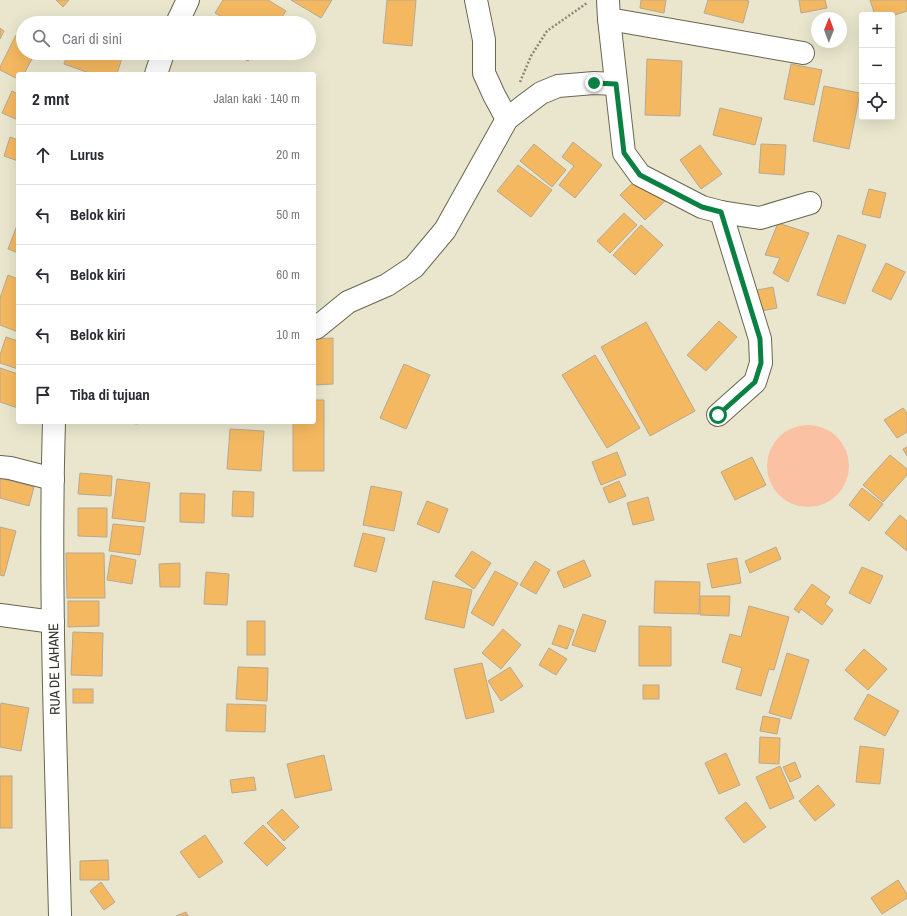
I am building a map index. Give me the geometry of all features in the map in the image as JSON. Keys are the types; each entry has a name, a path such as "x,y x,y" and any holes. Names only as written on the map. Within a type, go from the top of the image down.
{"street":[{"path":"180,16 188,0"},
{"path":"476,0 484,40 484,73 507,119"},
{"path":"803,53 608,10 624,153 640,175 702,207 721,212 760,218 810,202"},
{"path":"157,72 161,60"},
{"path":"316,328 348,302 387,285 414,267 445,230 507,119 541,93 558,86 594,83 616,84"},
{"path":"718,415 755,382 761,363 760,339 721,212"},
{"name":"RUA DE LAHANE","path":"54,424 53,622 60,916"},
{"path":"0,467 10,468 53,479"},
{"path":"0,615 53,622"}],"path":[{"path":"519,83 531,56 547,31 593,0"}],"shaded area":[{"path":"808,425 824,428 837,437 846,450 849,466 846,482 837,495 824,504 808,507 792,504 779,495 770,482 767,466 770,450 779,437 792,428"}],"building":[{"path":"56,0 69,0 63,7"},
{"path":"223,0 268,0 286,11 283,16 220,16 215,13"},
{"path":"291,0 332,0 321,18"},
{"path":"387,0 416,0 412,46 383,43"},
{"path":"641,0 666,0 664,13 640,8"},
{"path":"708,0 749,1 743,23 704,13"},
{"path":"799,0 825,0 827,8 801,13"},
{"path":"870,0 907,0 907,11 895,15 895,12 874,12"},
{"path":"0,28 4,31 0,39"},
{"path":"16,35 16,60 31,60 25,72 16,72 16,78 0,70 0,67"},
{"path":"647,59 682,61 680,116 645,115"},
{"path":"65,60 121,60 118,72 86,72 64,64"},
{"path":"791,64 822,70 814,105 784,99"},
{"path":"824,86 859,93 849,149 813,141"},
{"path":"12,91 16,93 16,119 2,113"},
{"path":"720,108 762,118 755,145 713,135"},
{"path":"10,137 16,139 16,160 4,156"},
{"path":"573,142 602,165 575,198 559,185 574,166 562,157"},
{"path":"534,144 566,170 552,187 520,161"},
{"path":"761,144 786,145 784,175 759,173"},
{"path":"700,145 722,174 701,189 680,160"},
{"path":"518,165 552,190 531,217 497,191"},
{"path":"641,175 666,200 645,220 620,195"},
{"path":"869,189 886,193 880,218 862,214"},
{"path":"624,213 637,225 610,253 597,241"},
{"path":"778,223 809,233 788,282 773,273 780,258 765,255"},
{"path":"641,225 663,245 635,275 613,255"},
{"path":"16,228 16,252 8,249"},
{"path":"838,235 866,245 845,304 817,295"},
{"path":"886,263 905,272 891,300 872,291"},
{"path":"8,275 16,278 16,331 0,325 0,298"},
{"path":"773,287 777,308 756,312 752,291"},
{"path":"719,321 737,337 706,371 687,355"},
{"path":"646,322 695,411 650,436 601,347"},
{"path":"6,337 16,340 16,368 0,363 0,355"},
{"path":"333,338 333,384 316,385 316,339"},
{"path":"595,355 640,428 607,448 562,375"},
{"path":"404,364 430,375 406,429 380,418"},
{"path":"0,368 16,373 16,407 0,402"},
{"path":"316,400 324,400 324,471 293,471 293,424 316,424"},
{"path":"903,408 907,413 907,432 897,438 884,420"},
{"path":"230,429 264,431 261,471 227,469"},
{"path":"907,447 907,456 903,449"},
{"path":"617,452 626,475 601,485 592,462"},
{"path":"890,455 907,469 907,475 883,502 863,485"},
{"path":"752,457 766,485 735,500 721,472"},
{"path":"80,473 112,476 111,496 78,494"},
{"path":"0,478 34,487 29,506 0,498"},
{"path":"117,479 150,483 145,522 112,518"},
{"path":"619,481 626,496 609,503 603,488"},
{"path":"371,486 402,492 394,531 363,525"},
{"path":"862,488 883,504 869,521 849,505"},
{"path":"233,491 254,492 253,517 232,516"},
{"path":"180,493 205,494 204,523 180,522"},
{"path":"648,497 654,520 633,525 627,503"},
{"path":"427,501 448,509 439,533 417,524"},
{"path":"78,508 107,508 107,537 78,536"},
{"path":"900,515 907,521 907,551 885,533"},
{"path":"113,524 144,527 140,555 109,551"},
{"path":"0,527 16,531 4,576 0,575"},
{"path":"363,533 385,538 376,572 354,566"},
{"path":"776,547 781,559 750,573 745,561"},
{"path":"472,551 491,563 474,589 455,576"},
{"path":"66,553 104,553 105,598 67,598"},
{"path":"111,555 136,560 132,584 107,580"},
{"path":"737,558 741,583 712,588 707,564"},
{"path":"584,560 591,576 564,588 557,572"},
{"path":"535,561 550,570 536,594 520,585"},
{"path":"180,563 180,587 160,587 159,564"},
{"path":"862,567 883,576 870,604 849,593"},
{"path":"495,571 518,583 493,626 471,613"},
{"path":"206,572 229,574 227,605 204,604"},
{"path":"433,581 472,590 464,628 425,619"},
{"path":"655,581 700,582 699,614 654,613"},
{"path":"812,584 830,597 825,604 833,610 822,625 801,609 799,613 794,609"},
{"path":"700,596 730,596 729,616 700,615"},
{"path":"68,601 99,601 99,626 68,627"},
{"path":"749,606 789,617 774,670 769,669 761,696 736,689 742,668 722,662 730,634 741,637"},
{"path":"583,614 606,621 595,652 572,645"},
{"path":"247,621 265,621 265,655 247,655"},
{"path":"559,625 574,630 567,649 552,644"},
{"path":"639,626 671,627 671,666 639,666"},
{"path":"503,629 521,645 501,669 482,653"},
{"path":"73,632 103,633 102,676 71,675"},
{"path":"549,648 567,659 556,675 539,665"},
{"path":"864,649 887,669 868,690 845,670"},
{"path":"787,653 809,660 791,719 769,713"},
{"path":"482,663 494,712 466,719 454,669"},
{"path":"238,667 268,668 267,701 236,699"},
{"path":"510,667 523,686 501,701 488,681"},
{"path":"643,685 659,685 659,699 643,699"},
{"path":"73,689 93,689 93,703 73,703"},
{"path":"868,694 899,711 885,736 854,719"},
{"path":"1,703 29,708 21,751 0,747"},
{"path":"227,704 266,705 265,732 226,731"},
{"path":"763,716 780,719 777,734 760,731"},
{"path":"760,737 780,738 779,764 759,763"},
{"path":"860,746 884,749 880,784 856,782"},
{"path":"726,753 740,785 719,794 705,763"},
{"path":"324,755 332,790 295,798 287,764"},
{"path":"795,762 801,777 790,782 783,767"},
{"path":"780,766 794,798 770,809 756,777"},
{"path":"0,776 12,776 12,828 0,828"},
{"path":"254,777 256,790 232,793 230,780"},
{"path":"818,785 835,805 815,821 799,801"},
{"path":"746,802 766,827 744,843 725,818"},
{"path":"282,809 299,827 284,841 267,823"},
{"path":"263,825 286,848 267,866 244,843"},
{"path":"205,835 223,862 199,878 180,852"},
{"path":"108,860 109,880 80,880 80,861"},
{"path":"898,880 907,894 907,898 882,914 871,898"},
{"path":"101,882 115,902 104,910 90,891"},
{"path":"186,912 188,916 176,916"}],"route":[{"path":"594,83 616,84 624,153 640,175 702,207 721,212 760,339 761,363 755,382 718,415"}]}
